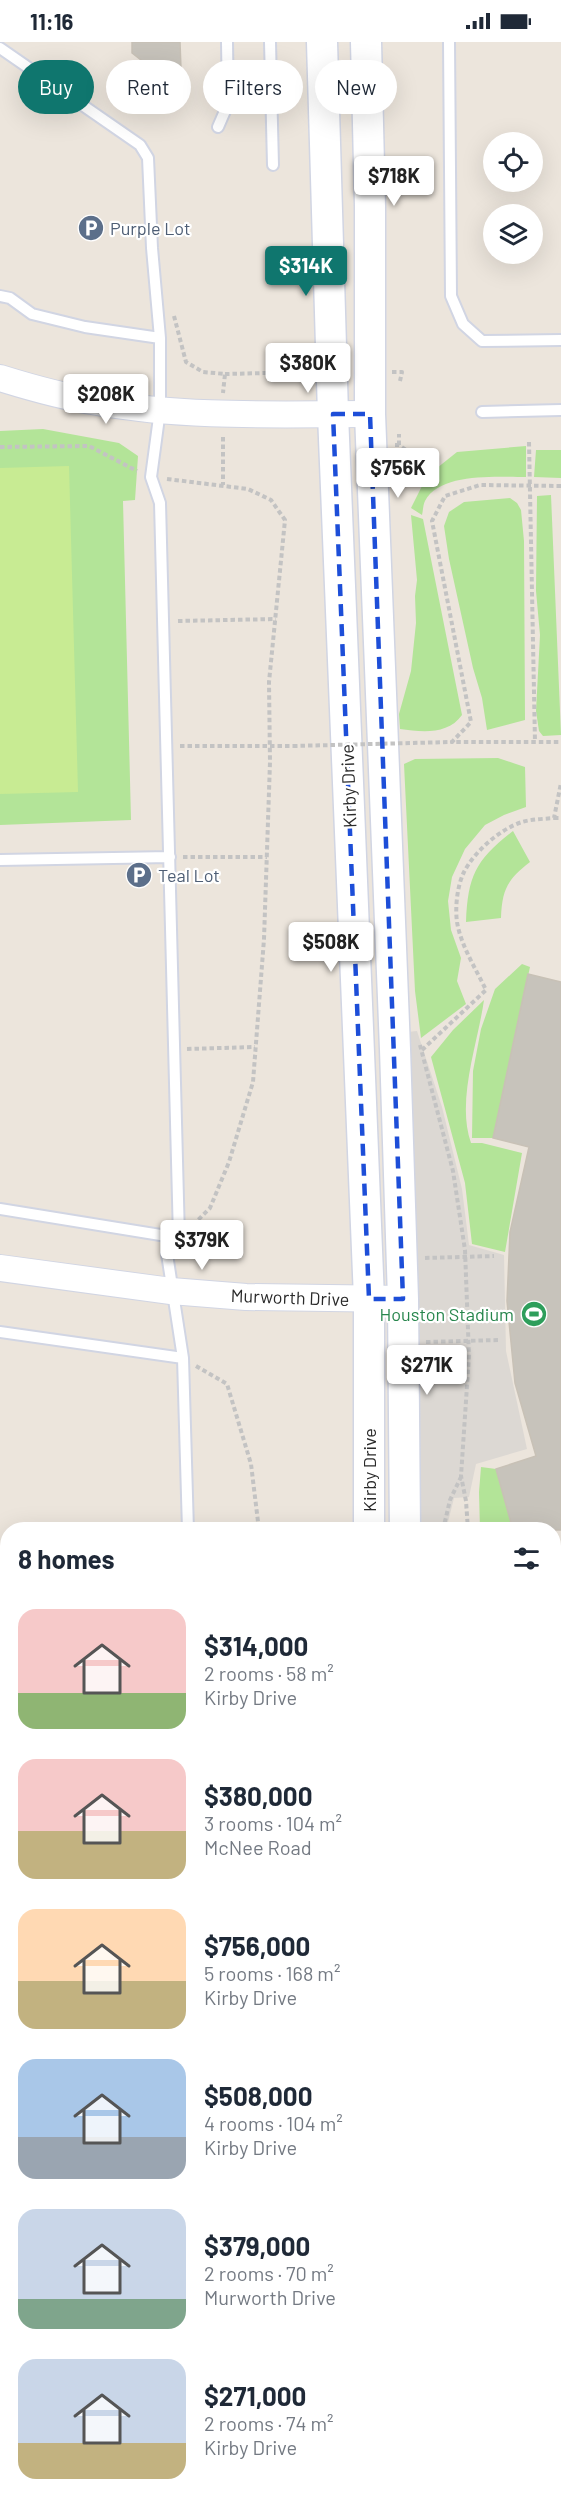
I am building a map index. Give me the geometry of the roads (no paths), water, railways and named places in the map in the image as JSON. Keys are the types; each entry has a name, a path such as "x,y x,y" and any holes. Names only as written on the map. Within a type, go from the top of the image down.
{"main road":[{"name":"Kirby Drive","path":"322,42 333,414 369,1299 369,1522"},
{"name":"Kirby Drive","path":"366,42 370,206 370,414 403,1299 405,1522"},
{"path":"351,854 387,853"}],"street":[{"path":"0,378 40,390 99,403 160,410 370,414"},
{"name":"Murworth Drive","path":"0,1268 171,1291 246,1297 403,1299"}],"lane":[{"path":"218,127 228,104 227,42"},
{"path":"270,42 273,165"},
{"path":"449,42 451,296 463,324 482,341 561,340"},
{"path":"0,48 140,145 148,158 152,248 160,338 160,410 151,477 160,503 179,1238 167,1254 183,1358 188,1522"},
{"path":"0,296 10,298 32,314 74,325 160,338"},
{"path":"482,412 561,410"},
{"path":"0,860 170,857"},
{"path":"0,1209 179,1238"},
{"path":"0,1332 183,1358"}],"place":[{"name":"Purple Lot","path":"91,228"},
{"name":"Teal Lot","path":"139,875"},
{"name":"Houston Stadium","path":"534,1314"}]}
